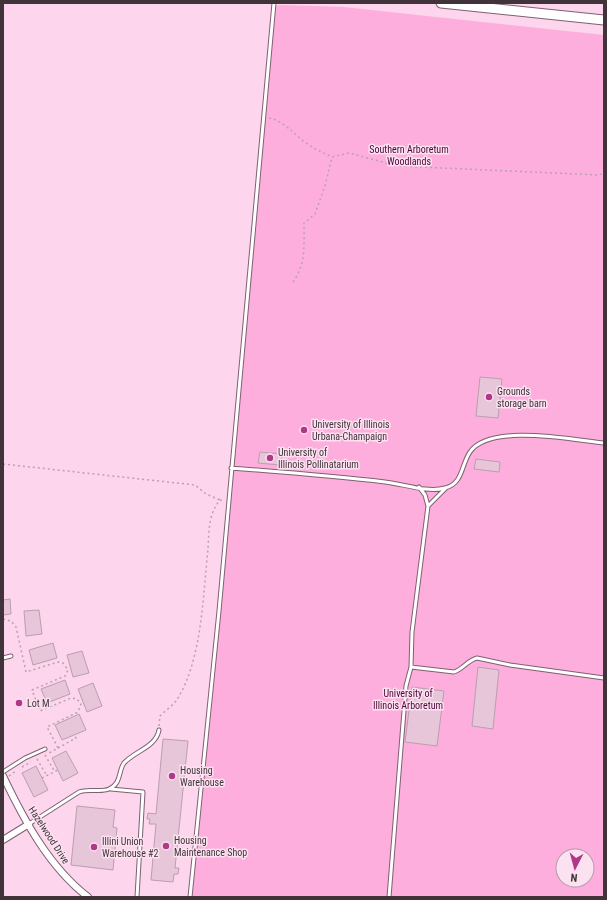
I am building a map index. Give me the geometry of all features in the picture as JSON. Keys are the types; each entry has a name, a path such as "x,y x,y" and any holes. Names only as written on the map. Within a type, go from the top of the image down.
{"main road":[{"path":"441,3 604,20"}],"street":[{"name":"Hazelwood Drive","path":"4,778 29,824 56,866 75,887 88,897"},
{"path":"3,840 29,824"}],"lane":[{"path":"190,897 219,611 274,3"},
{"path":"428,506 446,488 459,478 470,452 483,443 496,438 507,435 522,434 604,443"},
{"path":"231,468 382,482 419,487 446,488"},
{"path":"389,897 406,686 411,667 412,632 428,506 425,495 419,487"},
{"path":"3,658 11,656"},
{"path":"411,667 454,672 460,670 472,659 477,658 510,665 604,678"},
{"path":"110,789 119,780 123,764 156,739 159,730"},
{"path":"3,772 25,758 44,749"},
{"path":"29,824 86,789 110,789 143,792 137,897"}],"path":[{"path":"264,117 274,119 292,131 308,145 332,157 349,153 397,166 599,175 604,173"},
{"path":"293,282 299,273 304,259 304,223 314,214 325,186 332,157"},
{"path":"3,464 195,485 206,494 220,500 228,501"},
{"path":"159,730 160,716 175,702 187,681 193,662 202,600 211,513 220,500"},
{"path":"3,620 11,621 16,627 26,672 58,662 63,663 68,670 65,676 32,690 40,711 71,698 77,699 81,704 78,712 47,727 58,748"},
{"path":"4,778 19,768 76,738 74,735"},
{"path":"45,755 54,772"},
{"path":"37,759 47,776"},
{"path":"42,778 58,770"}],"shaded area":[{"name":"University of Illinois Arboretum","path":"3,3 604,3 604,897 3,897"}],"green space":[{"name":"University of Illinois Arboretum","path":"274,6 344,7 604,35 604,897 188,897 219,611"}],"building":[{"name":"Grounds storage barn","path":"480,377 502,379 498,418 476,416"},
{"name":"University of Illinois Pollinatarium","path":"260,452 282,454 280,465 258,463"},
{"path":"476,459 500,462 499,472 474,469"},
{"path":"10,599 11,614 3,615 3,600"},
{"path":"39,610 42,634 26,636 24,611"},
{"path":"53,643 57,658 33,665 29,650"},
{"path":"82,651 89,673 73,677 67,655"},
{"path":"478,667 499,670 493,729 472,726"},
{"path":"65,680 70,694 47,703 41,689"},
{"path":"93,683 102,706 87,712 78,689"},
{"path":"412,687 444,691 437,746 405,742"},
{"path":"79,714 86,730 62,740 55,725"},
{"path":"163,739 188,741 175,868 179,868 178,874 174,874 173,882 151,880 156,824 149,824 150,819 147,819 148,813 156,814"},
{"path":"66,751 78,773 63,781 52,758"},
{"path":"36,766 48,790 34,797 22,773"},
{"name":"Illini Union Warehouse #2","path":"77,806 115,810 113,827 117,828 113,870 71,865"}],"place":[{"name":"Grounds storage barn","path":"489,397"},
{"name":"University of Illinois Urbana-Champaign","path":"304,430"},
{"name":"University of Illinois Pollinatarium","path":"270,458"},
{"name":"Lot M","path":"19,703"},
{"name":"Housing Warehouse","path":"172,776"},
{"name":"Housing Maintenance Shop","path":"166,846"},
{"name":"Illini Union Warehouse #2","path":"94,847"}],"park label":[{"name":"Southern Arboretum Woodlands","path":"409,154"}]}
